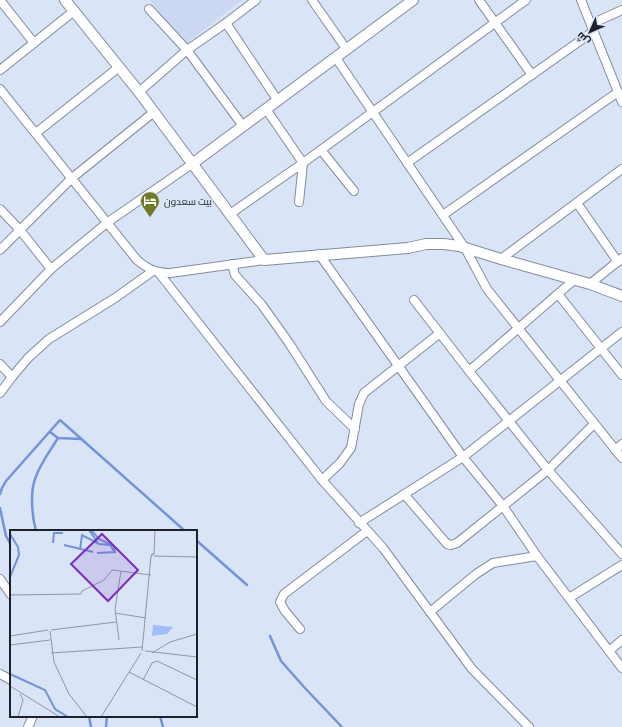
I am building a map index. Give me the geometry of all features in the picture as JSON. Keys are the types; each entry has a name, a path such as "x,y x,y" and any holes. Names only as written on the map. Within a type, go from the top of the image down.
{"street":[{"path":"0,0 34,43"},
{"path":"65,0 139,92 264,260"},
{"path":"139,92 187,50 256,0"},
{"path":"312,0 347,50"},
{"path":"0,322 51,269 108,222 192,164 413,0"},
{"path":"479,0 532,75"},
{"path":"230,214 321,150 526,0"},
{"path":"581,0 622,102"},
{"path":"149,9 187,50 243,126"},
{"path":"408,163 532,75 592,28 622,10"},
{"path":"0,70 74,11"},
{"path":"226,23 278,101"},
{"path":"336,58 465,248 487,289 622,458"},
{"path":"36,133 119,67"},
{"path":"0,89 137,260 146,268 156,272 170,273 319,254 408,248 426,244 444,244 465,248 501,260 590,284 622,296"},
{"path":"443,215 618,92"},
{"path":"266,109 303,163 299,202"},
{"path":"0,250 72,178 154,112"},
{"path":"321,150 354,191"},
{"path":"501,260 622,168"},
{"path":"577,203 620,260 590,284"},
{"path":"0,209 20,230 51,269"},
{"path":"319,254 463,457 503,506 537,556 622,668"},
{"path":"232,264 235,275 262,304 326,401 355,429"},
{"path":"0,393 28,358 49,339 156,272"},
{"path":"156,272 322,480 383,548 472,669 529,727"},
{"path":"469,371 574,280"},
{"path":"558,294 622,375"},
{"path":"414,300 548,470 622,554"},
{"path":"359,522 463,457 622,332"},
{"path":"322,480 340,463 351,448 359,404 364,393 440,333"},
{"path":"0,364 12,377"},
{"path":"404,494 447,544 451,545 457,543 548,470 594,424"},
{"path":"615,450 622,444"},
{"path":"300,629 285,611 280,602 284,594 367,531"},
{"path":"430,612 476,574 494,563 537,556"},
{"path":"569,598 622,565"},
{"path":"0,578 10,594"},
{"path":"609,651 622,640"},
{"path":"0,674 10,679"},
{"path":"28,727 33,717"}],"shaded area":[{"path":"150,0 242,0 184,45"}],"waterway":[{"path":"0,494 6,481 60,420 184,530"},
{"path":"50,432 58,438 81,439"},
{"path":"36,530 32,505 33,485 45,458 58,438"},
{"path":"0,508 6,536 10,543"},
{"path":"197,541 247,585"},
{"path":"270,636 281,661 342,727"},
{"path":"89,717 91,727"},
{"path":"106,727 107,717"},
{"path":"160,717 163,727"}],"place":[{"name":"بيت سعدون","path":"150,218"}]}
